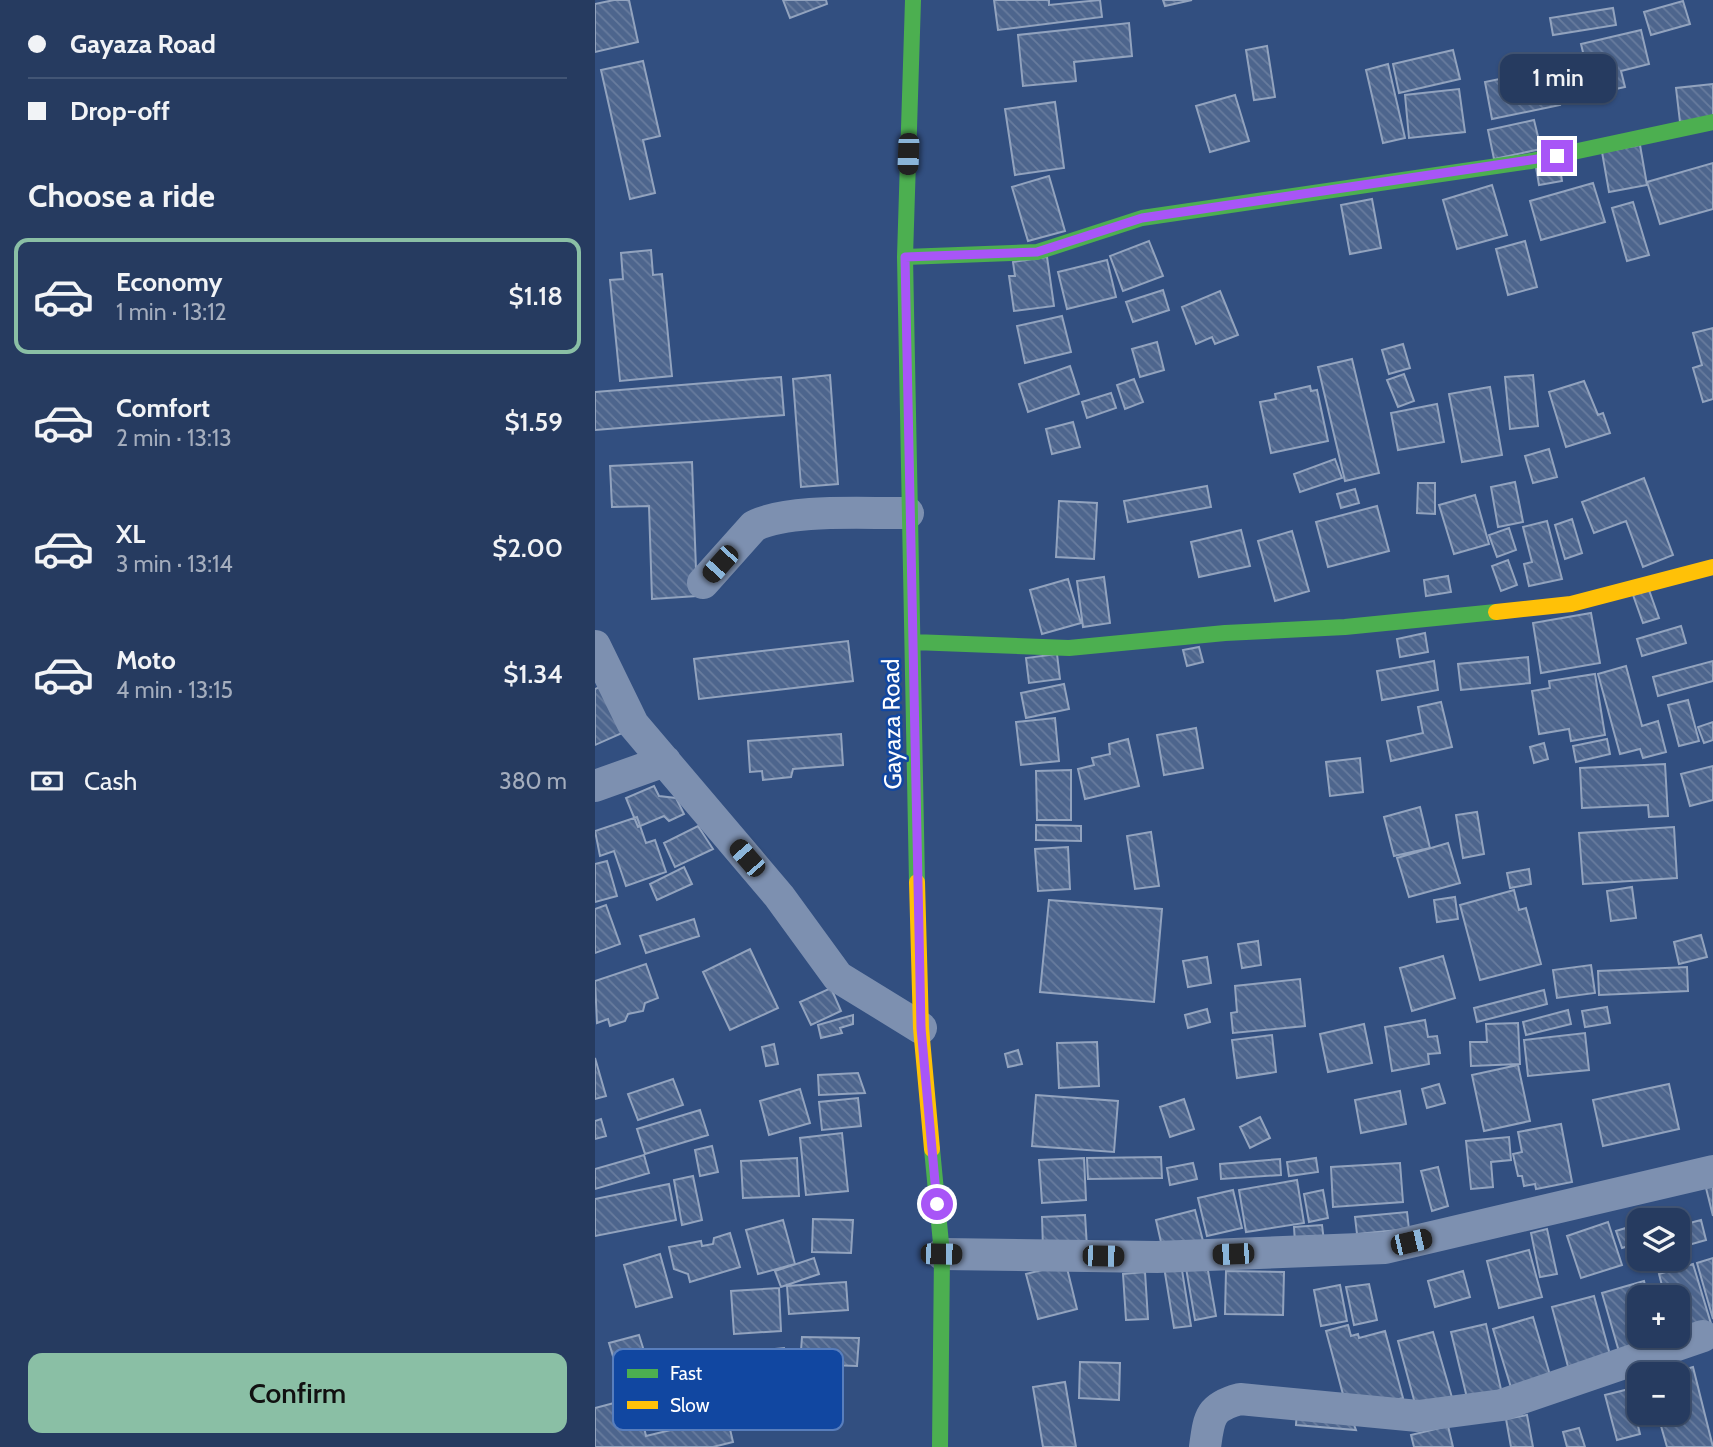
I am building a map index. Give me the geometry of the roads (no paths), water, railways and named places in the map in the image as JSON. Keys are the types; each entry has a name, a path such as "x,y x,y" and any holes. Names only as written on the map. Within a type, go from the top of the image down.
{"street":[{"name":"Gayaza Road","path":"913,0 905,257 908,513 921,1028 941,1254 940,1447"},
{"path":"905,257 1037,252 1142,218 1531,161 1713,122"},
{"path":"703,583 754,526 764,521 792,516 908,513"},
{"path":"913,642 1069,648 1225,633 1345,627 1571,604 1713,567"},
{"path":"595,646 633,724 779,896 838,977 921,1028"},
{"path":"595,786 665,761"},
{"path":"941,1254 1157,1257 1385,1248 1713,1171"},
{"path":"1205,1447 1212,1413 1223,1403 1240,1399 1418,1416 1502,1405 1703,1336"}]}
